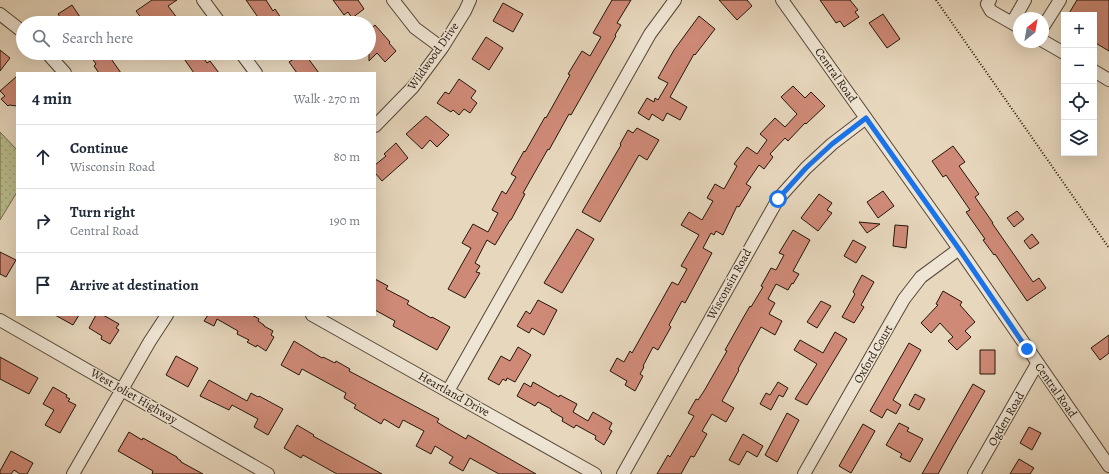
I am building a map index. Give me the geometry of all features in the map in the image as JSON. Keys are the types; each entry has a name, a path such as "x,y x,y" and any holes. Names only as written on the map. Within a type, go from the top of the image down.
{"street":[{"path":"204,0 215,16"},
{"path":"393,0 416,28 442,48"},
{"name":"Wildwood Drive","path":"376,125 413,87 442,48 465,11 470,0"},
{"path":"448,391 650,34 675,0"},
{"name":"Central Road","path":"782,0 959,249 1037,364 1109,466"},
{"path":"990,0 987,4 991,11 1013,23"},
{"path":"1021,12 1025,0"},
{"path":"1049,17 1060,0"},
{"path":"0,14 16,27"},
{"path":"1049,44 1061,51"},
{"path":"53,60 64,72"},
{"path":"246,60 255,72"},
{"path":"1097,73 1109,80"},
{"name":"Wisconsin Road","path":"623,474 778,199 806,168 832,144 866,118"},
{"name":"Oxford Court","path":"804,474 904,299 921,277 959,249"},
{"path":"73,474 165,316"},
{"name":"Heartland Drive","path":"314,316 595,474"},
{"name":"West Joliet Highway","path":"0,320 268,474"},
{"name":"Ogden Road","path":"974,474 1037,364"}],"path":[{"path":"936,0 1109,248"}],"green space":[{"path":"0,132 16,149 16,194 0,220"}],"building":[{"path":"152,0 177,0 168,6 176,16 140,16 136,11"},
{"path":"246,0 266,0 273,11 275,9 280,16 257,16"},
{"path":"333,0 358,0 364,9 355,16 351,16 348,12 344,15"},
{"path":"612,0 631,0 617,23 621,25 615,35 616,36 571,115 569,114 549,150 548,149 523,193 525,194 511,220 495,245 487,240 475,263 480,266 476,272 480,273 465,298 448,289 471,248 462,243 473,224 488,232 498,213 492,210 502,191 506,194 516,177 511,174 545,117 546,118 570,75 568,74 582,51 590,56 601,37 593,33"},
{"path":"719,0 747,0 752,6 737,20"},
{"path":"820,0 850,0 858,10 855,12 859,17 844,27 840,21 836,23"},
{"path":"1077,0 1109,0 1109,51 1097,44 1097,12 1070,12"},
{"path":"503,3 523,14 513,32 493,21"},
{"path":"72,5 79,16 59,16 58,14"},
{"path":"883,14 900,39 887,48 869,23"},
{"path":"699,16 715,29 695,55 694,54 670,97 687,107 680,120 667,113 663,121 652,114 649,120 638,113 647,98 654,102 655,98 658,100 668,83 658,78 674,50"},
{"path":"376,26 396,51 385,62 377,53 376,54"},
{"path":"486,37 503,48 489,70 472,59"},
{"path":"0,50 10,58 0,71"},
{"path":"93,60 112,60 120,72 98,72 94,66 96,64"},
{"path":"185,60 205,60 207,63 210,61 218,72 193,72"},
{"path":"292,60 309,60 318,72 296,72 289,62"},
{"path":"16,77 16,106 8,106 1,99 5,96 0,91"},
{"path":"459,79 476,91 471,98 477,103 470,113 464,109 459,115 453,110 451,112 437,103 445,92 449,94"},
{"path":"793,86 805,98 811,92 825,106 806,124 805,123 788,141 785,138 770,154 773,157 764,169 759,165 746,184 751,187 739,207 737,206 723,235 716,231 714,235 711,233 703,248 712,253 685,303 682,301 669,325 671,327 658,350 653,347 643,366 644,367 640,374 643,376 635,391 625,385 627,381 610,371 617,358 624,362 630,351 632,353 672,282 678,285 687,269 681,266 699,235 681,225 689,212 702,220 713,201 707,198 715,184 724,189 737,166 734,164 747,147 757,154 767,140 760,134 775,118 785,127 797,114 781,97"},
{"path":"426,116 449,135 437,147 430,140 422,149 406,134"},
{"path":"637,128 659,140 647,160 639,155 600,222 582,212 621,145 620,144 628,130 633,133"},
{"path":"396,143 408,158 382,181 376,174 376,164 386,156 384,154"},
{"path":"953,146 965,162 959,166 979,194 975,197 992,223 1033,282 1039,278 1046,288 1027,301 995,254 994,255 983,240 985,239 966,212 970,210 946,175 943,177 932,161"},
{"path":"883,191 894,206 878,218 867,202"},
{"path":"819,194 832,203 827,210 832,213 818,231 801,218"},
{"path":"1017,211 1024,219 1014,227 1007,218"},
{"path":"859,222 880,224 867,233"},
{"path":"895,225 908,226 906,248 893,246"},
{"path":"577,229 594,239 562,293 544,283"},
{"path":"793,230 810,240 793,271 799,274 793,284 792,283 788,290 776,284 768,299 775,303 769,314 782,321 775,335 761,327 722,401 734,408 726,422 712,414 702,431 707,434 694,457 691,456 681,474 657,474 668,455 670,457 694,416 688,413 696,399 698,400 704,391 727,351 725,350 750,306 751,307 763,287 761,286 771,268 776,270 784,255 779,253"},
{"path":"1032,234 1039,243 1030,249 1024,241"},
{"path":"853,240 866,247 856,263 844,256"},
{"path":"0,252 16,260 6,277 0,274"},
{"path":"862,275 874,282 861,305 864,307 854,323 842,317 855,294 853,292"},
{"path":"376,280 388,286 386,289 409,301 407,304 450,327 437,350 393,326 395,321 376,311"},
{"path":"943,291 962,302 960,305 975,322 965,331 971,337 957,350 948,341 953,337 940,323 931,333 921,323 938,305 936,304"},
{"path":"538,300 557,310 544,335 532,328 529,333 517,326 526,311 530,314"},
{"path":"821,301 831,306 817,328 807,322"},
{"path":"57,316 78,316 73,325"},
{"path":"95,316 105,316 119,324 116,328 119,330 110,344 101,339 102,336 89,328"},
{"path":"207,316 254,316 259,319 258,321 264,326 273,331 271,335 274,337 266,351 257,345 256,347 247,342 249,340 237,334 238,331 217,319 214,326 204,321"},
{"path":"835,332 847,339 807,405 795,399 817,364 794,350 800,340 823,353"},
{"path":"1109,335 1109,353 1100,360 1091,348"},
{"path":"294,341 322,358 323,357 335,363 336,361 350,369 349,371 439,419 437,422 466,439 468,435 536,474 499,474 470,458 463,471 449,463 453,457 435,446 431,454 416,446 424,431 403,420 399,428 384,419 381,424 354,408 356,405 344,398 346,393 302,369 299,375 281,365"},
{"path":"909,343 921,350 893,400 901,405 896,414 887,409 882,418 870,411"},
{"path":"518,347 531,355 515,382 507,378 506,381 503,379 499,385 488,379 501,356 510,361"},
{"path":"980,350 995,350 995,374 980,374"},
{"path":"176,356 198,368 188,387 166,375"},
{"path":"0,357 38,378 29,394 0,379"},
{"path":"209,380 247,401 251,393 283,409 268,435 254,427 258,419 232,405 229,410 200,396"},
{"path":"533,382 559,397 560,395 577,404 573,412 588,421 593,412 612,423 609,429 612,431 604,445 595,439 596,436 576,425 574,428 562,421 563,418 551,411 551,409 538,402 535,406 517,396 524,383 531,387"},
{"path":"778,382 788,388 783,397 779,395 771,410 760,404 766,393 770,395"},
{"path":"973,384 985,391 938,474 922,474"},
{"path":"53,387 67,395 66,397 70,399 68,401 76,405 60,433 45,425 54,410 43,404"},
{"path":"915,394 925,399 919,410 909,405"},
{"path":"787,413 799,420 777,462 765,455"},
{"path":"899,423 909,428 907,431 923,439 910,462 900,457 902,454 886,445"},
{"path":"863,424 875,431 851,473 839,466"},
{"path":"297,425 314,435 313,436 382,474 337,474 303,455 301,458 284,448"},
{"path":"1029,427 1041,433 1032,450 1020,443"},
{"path":"129,432 177,457 181,462 203,474 152,474 153,471 118,451"},
{"path":"743,434 763,446 757,457 747,451 739,465 729,460"},
{"path":"11,451 33,463 27,474 20,474 14,470 11,474 0,474 0,471"},
{"path":"1019,459 1034,468 1030,474 1010,474"}],"route":[{"path":"778,199 806,168 832,144 866,118 959,249 1027,349"}]}
